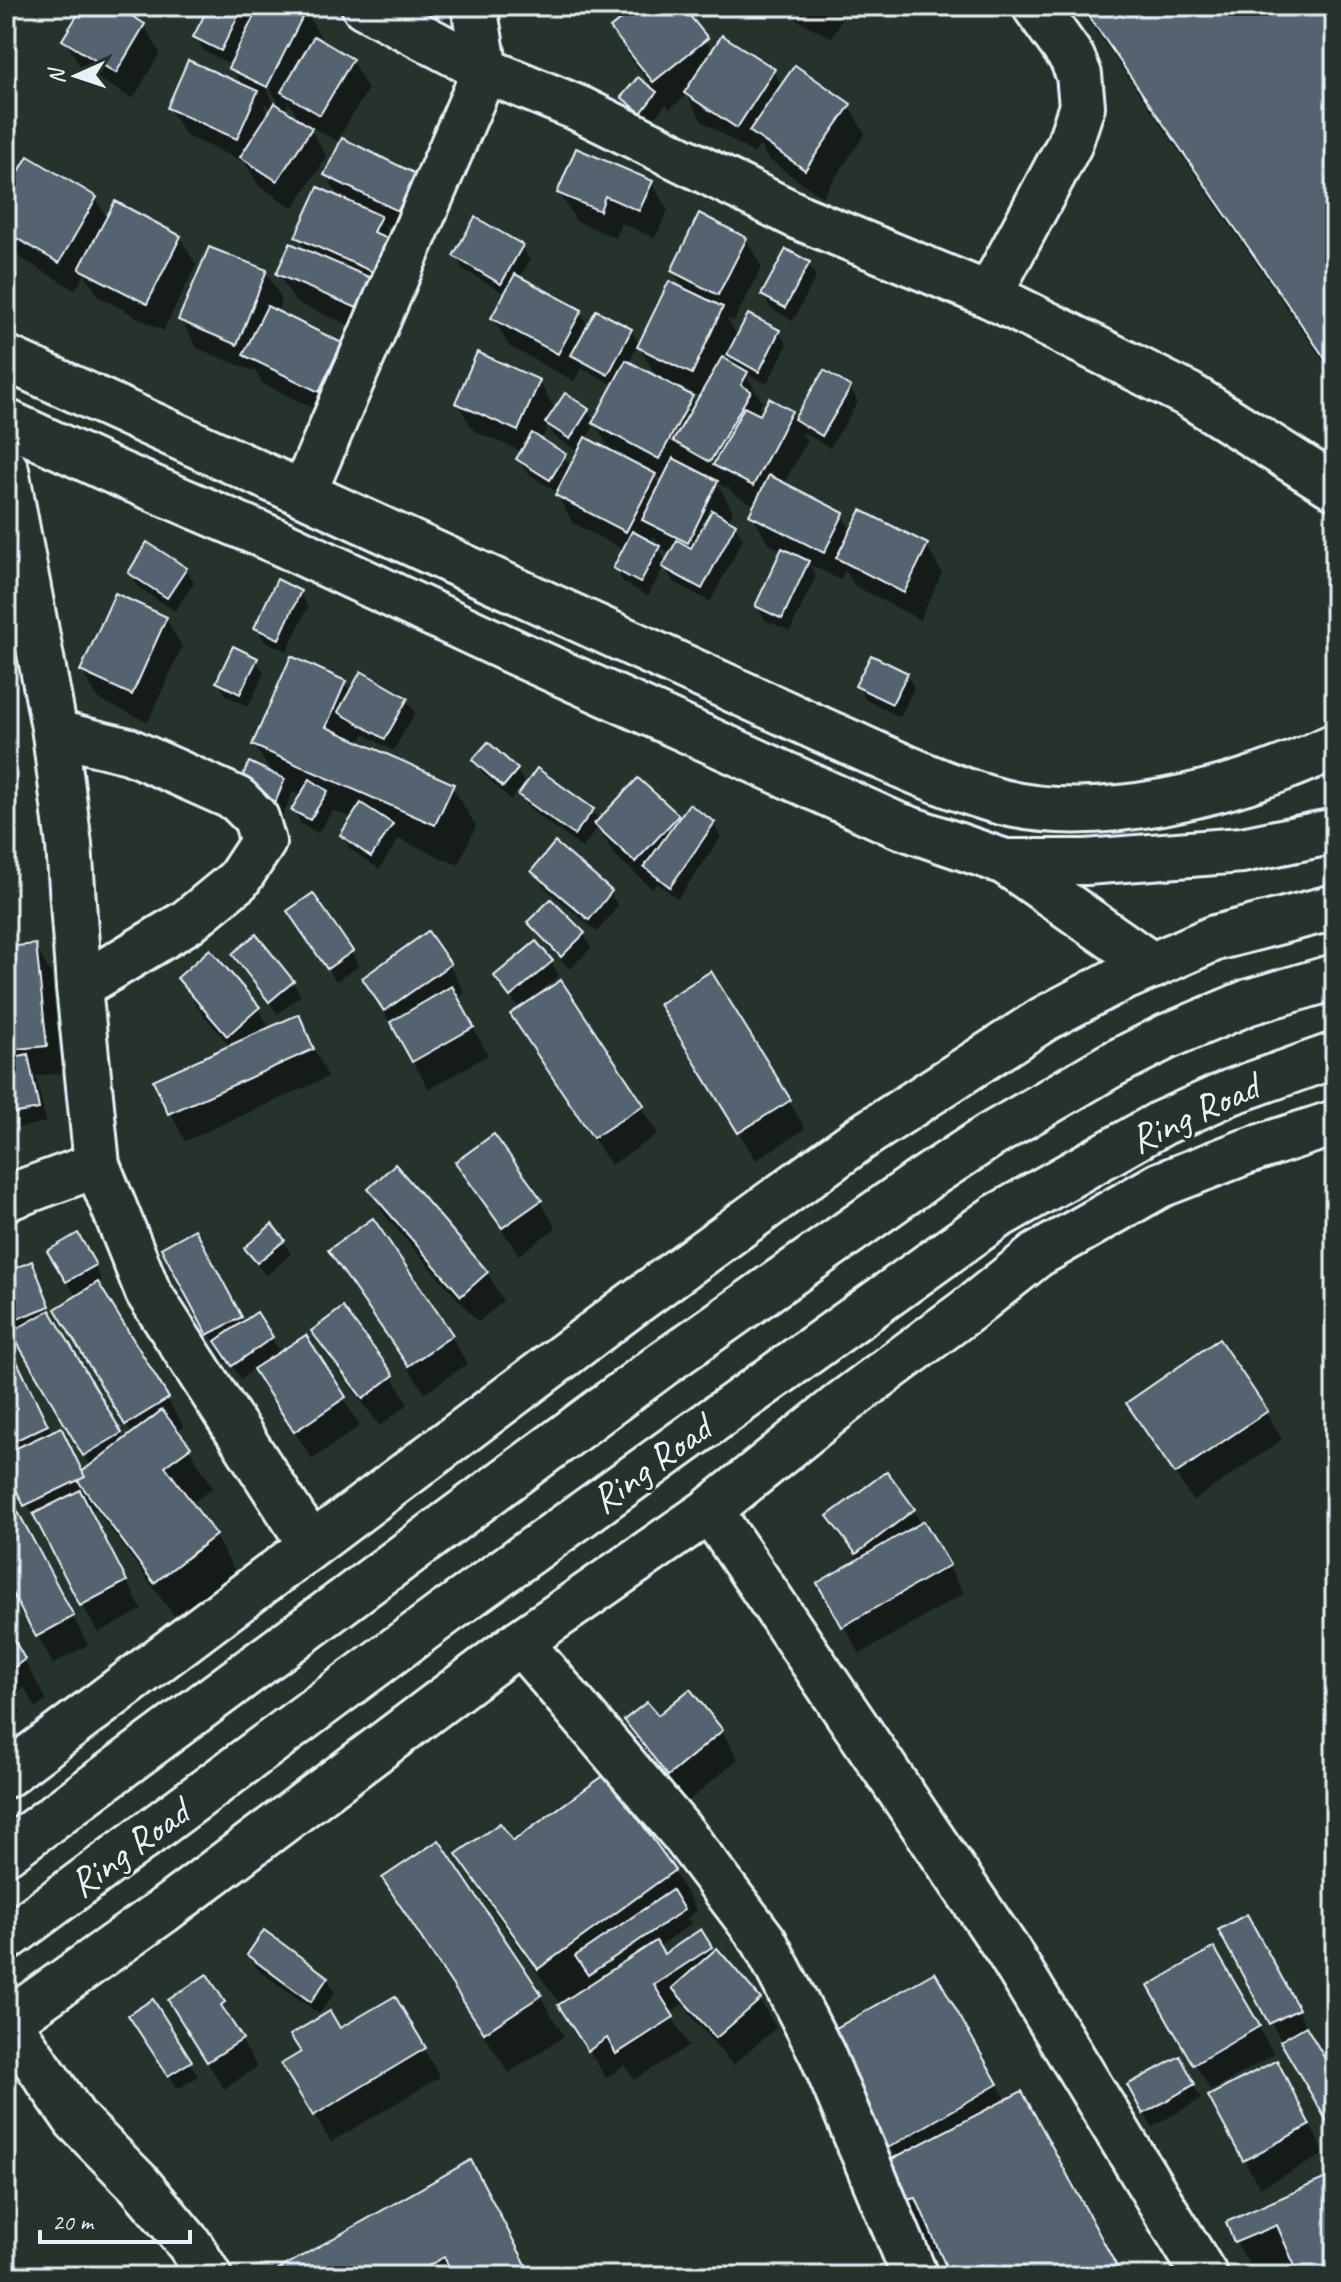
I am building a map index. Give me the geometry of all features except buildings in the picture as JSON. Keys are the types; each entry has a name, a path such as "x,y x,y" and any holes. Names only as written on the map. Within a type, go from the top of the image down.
{"main road":[{"path":"364,6 485,70 594,116 801,218 989,295 1189,395 1335,487"},
{"path":"303,494 485,70 474,6"},
{"path":"989,295 1069,145 1082,106 1079,75 1072,58 1035,6"},
{"path":"6,358 824,731 988,799 1026,806 1095,811 1184,798 1290,767 1335,746"},
{"path":"6,422 281,543 895,824 1005,862 1153,966"},
{"path":"6,470 55,733 69,845 79,987 97,1165 148,1292 311,1545"},
{"path":"55,733 129,751 237,799 256,818 263,842 238,880 187,922 79,987"},
{"path":"1005,862 1086,862 1242,850 1335,831"},
{"path":"6,1775 630,1306 862,1137 1044,1019 1110,984 1215,938 1335,907"},
{"name":"Ring Road","path":"6,1852 652,1372 988,1137 1111,1065 1166,1037 1249,1002 1335,977"},
{"name":"Ring Road","path":"6,1939 445,1613 996,1217 1162,1123 1231,1092 1335,1055"},
{"path":"209,2276 190,2245 139,2184 76,2120 7,2022 163,1911 520,1642 710,1510 844,1402 1037,1255 1160,1185 1245,1152 1335,1123"},
{"path":"6,1198 97,1165"},
{"path":"710,1510 1008,1951 1205,2276"},
{"path":"520,1642 683,1834 764,1941 822,2054 915,2276"}]}
